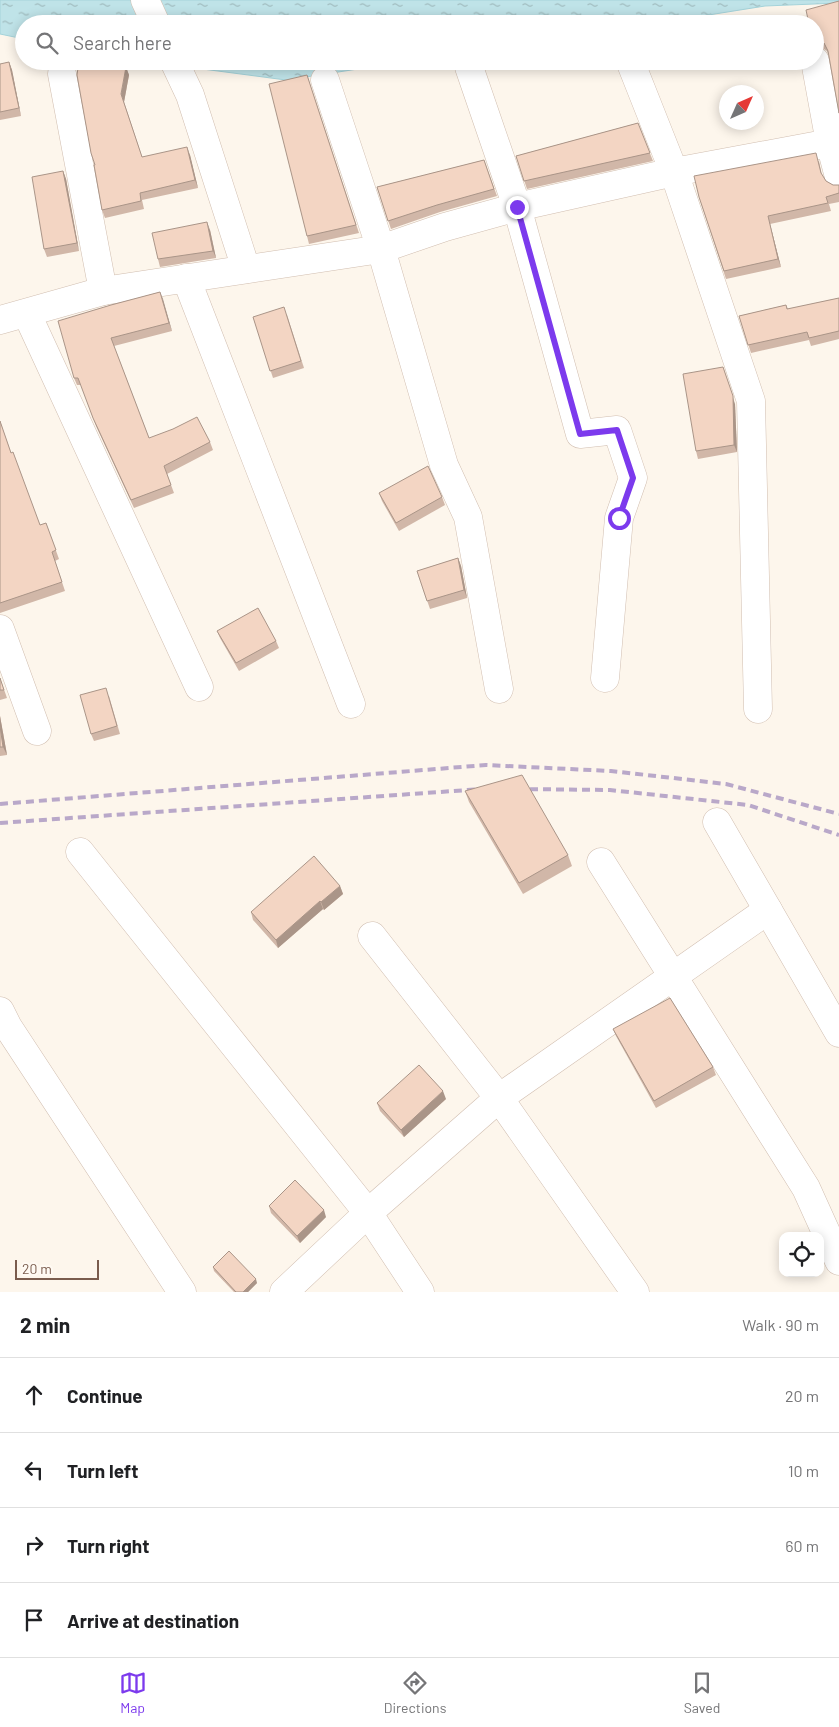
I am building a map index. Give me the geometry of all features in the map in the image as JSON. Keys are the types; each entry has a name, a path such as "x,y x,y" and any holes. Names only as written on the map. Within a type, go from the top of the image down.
{"street":[{"path":"145,0 152,15"},
{"path":"178,70 190,95 246,270"},
{"path":"470,70 517,207 580,434 617,430 633,478 619,518 605,678"},
{"path":"634,70 674,172 752,401 758,709"},
{"path":"817,70 830,143 839,177"},
{"path":"62,74 104,291"},
{"path":"325,80 381,249 444,465 468,517 499,689"},
{"path":"0,320 104,291 381,249 445,227 517,207 674,172 830,143"},
{"path":"186,278 351,704"},
{"path":"27,314 199,686"},
{"path":"0,629 37,730"},
{"path":"717,822 839,1033"},
{"path":"80,852 368,1214 420,1292"},
{"path":"601,862 806,1188 839,1261"},
{"path":"284,1292 498,1098 768,910"},
{"path":"372,936 498,1098 635,1292"},
{"path":"3,1023 182,1292"}],"water":[{"path":"0,0 839,0 839,3 765,6 708,15 15,15 15,37 0,34"},
{"path":"210,70 351,70 286,80"}],"building":[{"path":"839,1 839,113 828,51 824,43 824,15 807,15 806,10"},
{"path":"9,62 19,108 0,112 0,64"},
{"path":"78,70 125,70 121,94 142,157 187,147 195,180 140,193 141,201 102,210 77,75"},
{"path":"307,75 356,225 307,236 269,84"},
{"path":"638,123 650,153 524,181 516,156"},
{"path":"816,153 821,173 826,181 833,185 839,185 839,193 826,197 828,203 768,216 778,259 724,271 699,197 694,176"},
{"path":"484,160 494,189 388,221 377,187"},
{"path":"63,171 77,243 44,249 32,177"},
{"path":"207,222 213,251 158,259 152,233"},
{"path":"160,292 169,323 111,338 149,438 197,417 210,442 164,466 171,485 131,500 93,418 78,378 74,378 58,321"},
{"path":"839,298 839,331 809,338 807,332 748,345 739,316 786,305 787,309"},
{"path":"284,307 301,361 270,371 253,317"},
{"path":"723,367 733,396 734,445 696,451 683,374"},
{"path":"0,421 40,525 46,523 56,550 52,552 62,582 0,603"},
{"path":"428,466 442,497 396,523 379,493"},
{"path":"458,558 464,590 427,601 417,571"},
{"path":"258,608 276,641 236,663 217,631"},
{"path":"0,678 4,690 0,690"},
{"path":"106,688 117,726 91,734 80,695"},
{"path":"0,726 3,747 0,747"},
{"path":"522,775 568,855 519,883 465,791"},
{"path":"314,856 340,886 276,940 251,912"},
{"path":"670,998 713,1067 654,1101 613,1029"},
{"path":"419,1065 443,1091 401,1130 377,1103"},
{"path":"295,1180 324,1210 297,1236 269,1206"},
{"path":"229,1251 256,1279 243,1292 236,1292 213,1267"}],"railway":[{"path":"0,804 486,765 611,771 726,784 839,814"},
{"path":"0,823 482,789"},
{"path":"517,789 610,790 748,805 839,835"}],"route":[{"path":"517,207 580,434 617,430 633,478 619,518"}]}
